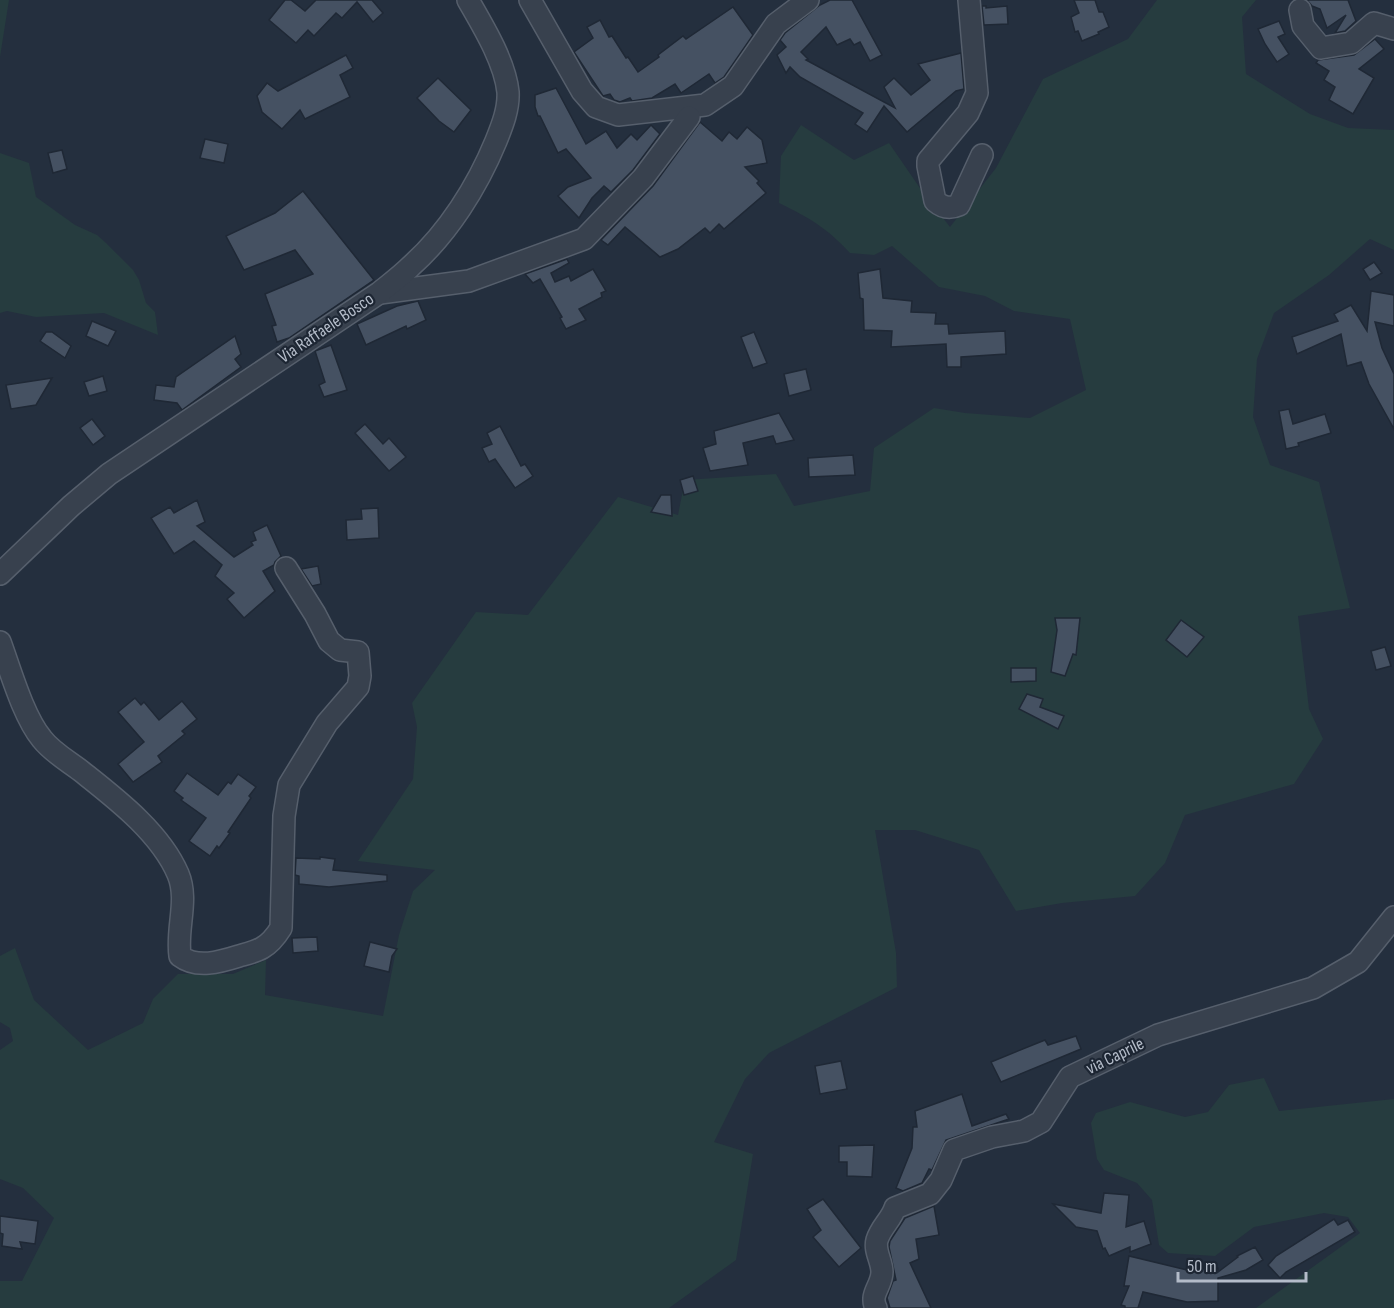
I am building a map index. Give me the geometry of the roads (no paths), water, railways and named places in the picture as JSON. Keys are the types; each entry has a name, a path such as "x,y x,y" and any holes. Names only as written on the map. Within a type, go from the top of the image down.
{"street":[{"name":"Via Raffaele Bosco","path":"0,574 71,506 110,474 379,293 412,266 439,234 472,191 489,157 505,117 508,94 504,74 484,27 468,0"},
{"path":"530,0 582,91 596,107 618,115 705,105 733,86 776,24 808,0"},
{"path":"969,0 977,93 968,113 928,160 935,201 942,207 948,208 959,205 982,155"},
{"path":"1300,9 1303,26 1321,48 1351,43 1374,23 1394,29"},
{"path":"379,293 469,281 530,261 585,239 643,178 688,117"},
{"path":"0,642 27,712 41,738 137,818 168,855 178,875 183,898 178,945 180,956 187,961 199,964 220,962 260,950 274,939 281,928 284,816 289,785 327,723 358,687 360,676 358,652 340,650 329,641 286,568"},
{"name":"via Caprile","path":"876,1308 873,1297 882,1275 876,1246 884,1226 891,1219 895,1208 930,1194 941,1180 954,1150 992,1137 1024,1131 1041,1122 1070,1077 1158,1035 1313,988 1358,962 1394,917"}]}
